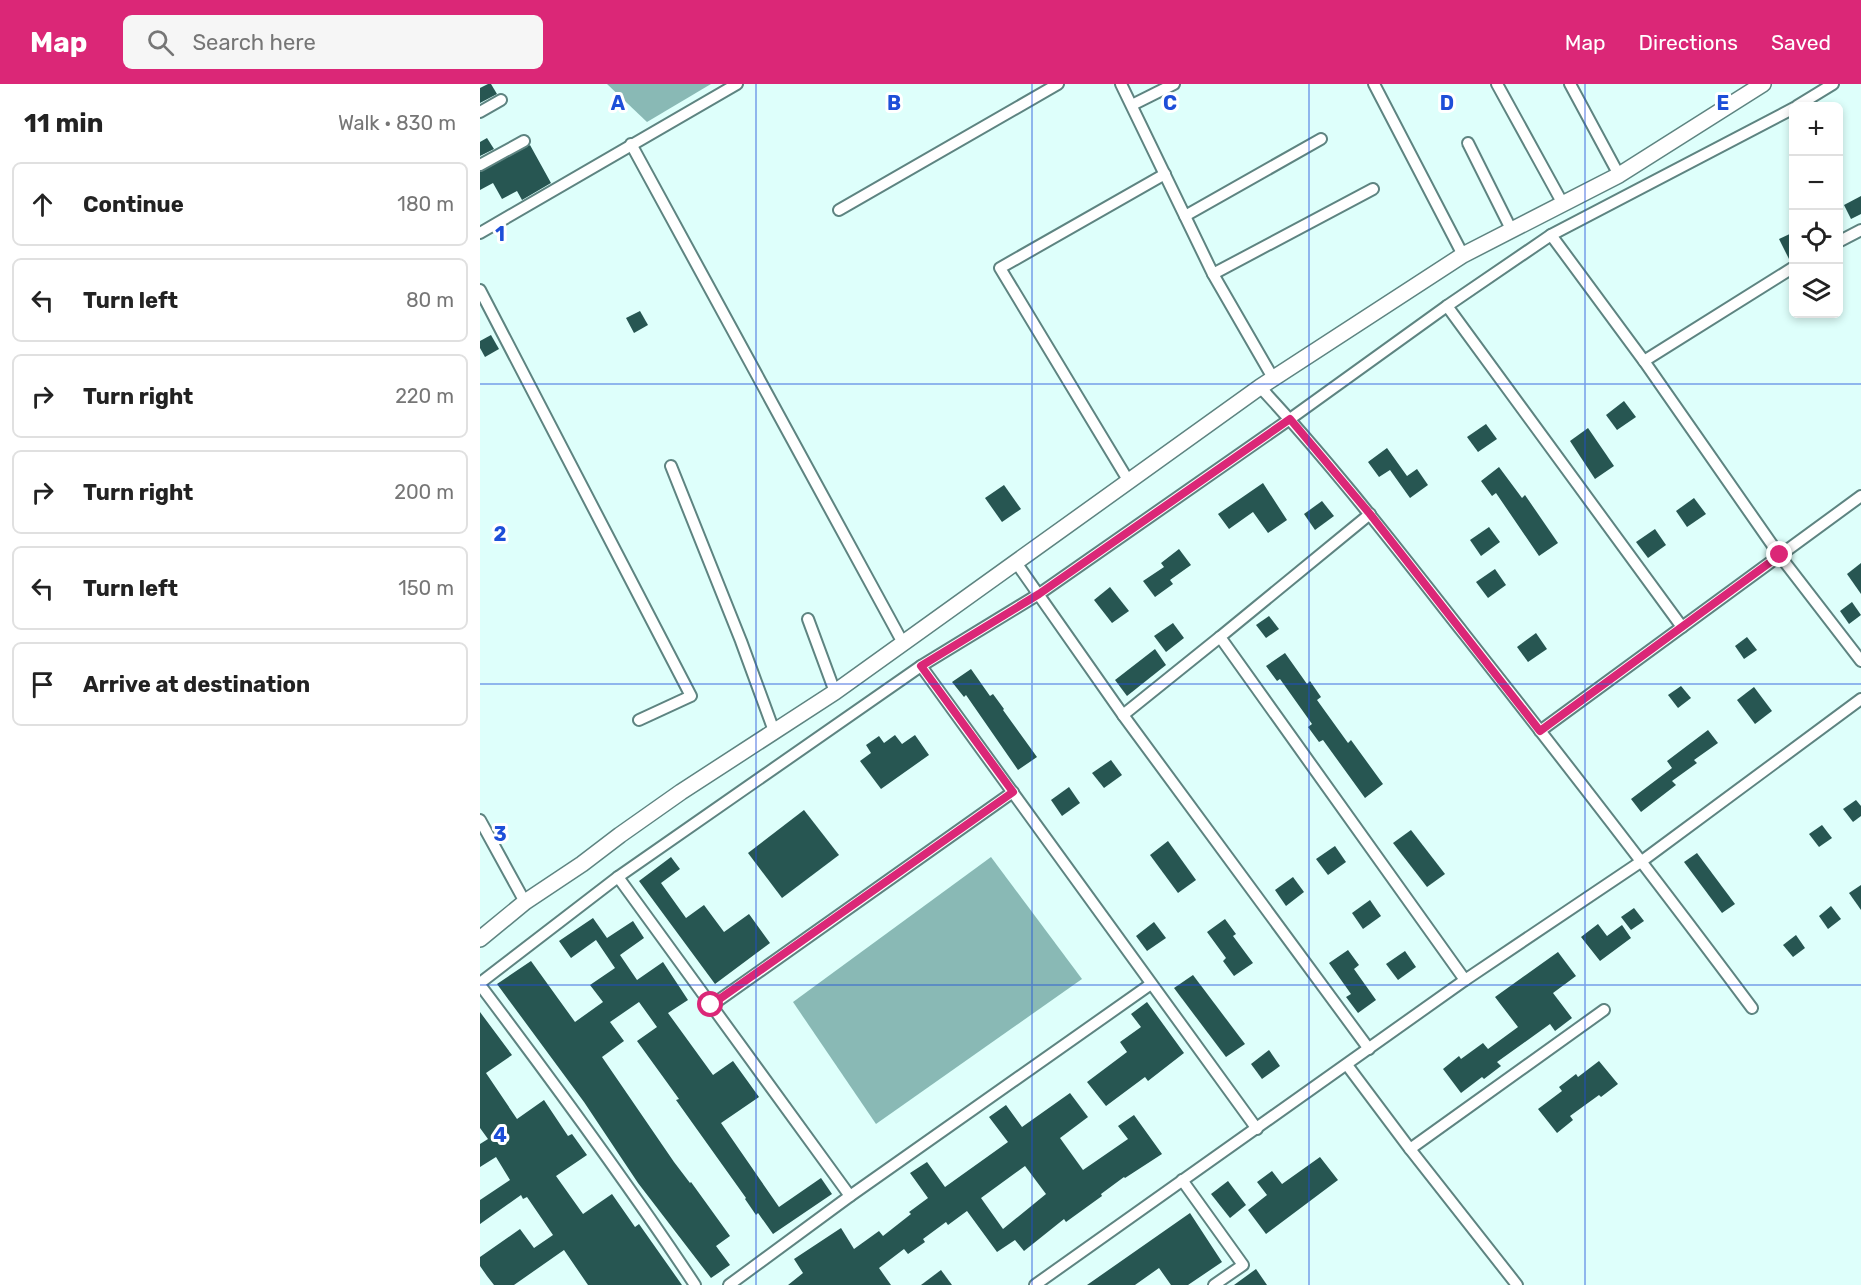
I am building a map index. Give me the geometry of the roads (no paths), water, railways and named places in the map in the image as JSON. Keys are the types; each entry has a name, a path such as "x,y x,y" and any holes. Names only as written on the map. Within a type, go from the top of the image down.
{"street":[{"path":"480,233 736,84"},
{"path":"839,210 1058,84"},
{"path":"1121,84 1213,274 1273,378"},
{"path":"1132,105 1174,84"},
{"path":"1374,84 1463,255"},
{"path":"1497,84 1563,204"},
{"path":"1570,84 1619,175"},
{"path":"480,939 525,902 681,792 835,692 1273,378 1463,255 1619,175 1763,84"},
{"path":"1803,102 1833,84"},
{"path":"480,112 501,100"},
{"path":"695,1285 645,1209 576,1112 480,984 618,877 921,666 1039,594 1551,235 1789,110"},
{"path":"1185,216 1321,139"},
{"path":"480,165 524,141"},
{"path":"1468,143 1512,231"},
{"path":"632,144 903,643"},
{"path":"1128,480 1000,268 1165,174"},
{"path":"1213,274 1373,189"},
{"path":"1843,240 1861,230"},
{"path":"1551,235 1644,361 1780,555 1861,661"},
{"path":"1644,361 1789,270"},
{"path":"480,290 691,696 639,720"},
{"path":"1447,306 1682,627"},
{"path":"1260,387 1370,514 1642,861 1752,1008"},
{"path":"671,466 741,641 774,731"},
{"path":"1540,731 1861,496"},
{"path":"1124,715 1370,514"},
{"path":"1015,561 1124,715 1370,1049"},
{"path":"808,619 835,692"},
{"path":"1220,637 1465,980"},
{"path":"921,666 1257,1129"},
{"path":"1035,1285 1465,980 1642,861 1861,699"},
{"path":"711,1005 1013,792"},
{"path":"480,820 525,902"},
{"path":"618,877 850,1196"},
{"path":"729,1285 850,1196 1151,984"},
{"path":"1410,1149 1604,1010"},
{"path":"1347,1065 1517,1285"},
{"path":"1182,1180 1243,1265 1214,1285"}],"water":[{"path":"607,84 711,84 647,122"},
{"path":"991,857 1082,979 876,1124 793,1002"}]}
